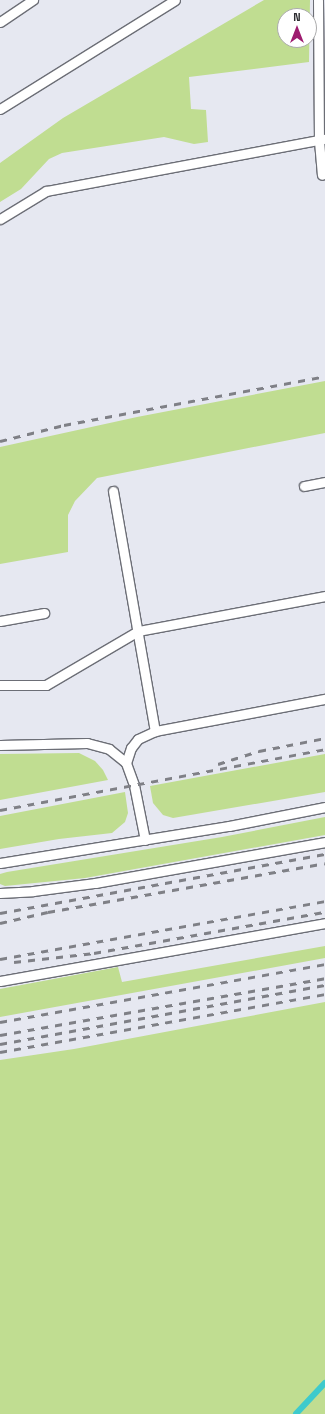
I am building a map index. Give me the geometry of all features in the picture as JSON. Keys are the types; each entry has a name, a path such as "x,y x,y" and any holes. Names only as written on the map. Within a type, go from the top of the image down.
{"lane":[{"path":"0,22 34,0"},
{"path":"0,109 175,0"},
{"path":"318,0 322,174"},
{"path":"0,219 46,191 322,140"},
{"path":"304,486 325,482"},
{"path":"113,491 155,731"},
{"path":"0,685 46,685 138,631 325,596"},
{"path":"0,621 44,613"},
{"path":"126,763 131,748 138,739 155,731 325,699"},
{"path":"0,745 87,743 109,749 126,763 134,785 145,840"},
{"path":"0,863 229,826 325,807"},
{"path":"0,893 33,891 95,883 325,842"},
{"path":"0,981 325,923"}],"green space":[{"path":"264,0 310,0 310,8 277,8 277,48 309,48 309,62 189,77 191,109 206,110 208,142 194,144 164,137 62,153 49,159 21,189 0,202 0,163 63,118"},
{"path":"325,381 325,433 97,478 75,501 68,515 68,552 0,564 0,447 137,417"},
{"path":"79,753 95,761 103,770 108,780 0,800 0,754"},
{"path":"325,754 325,792 173,818 163,815 153,803 150,786"},
{"path":"125,792 128,813 125,822 112,833 59,839 0,849 0,816"},
{"path":"325,817 325,835 85,878 5,886 0,884 0,874 7,872 222,837"},
{"path":"325,946 325,958 0,1017 0,989 118,967 122,982"},
{"path":"325,1002 325,1414 0,1414 0,1060 74,1049"}],"waterway":[{"path":"296,1414 325,1383"}],"railway":[{"path":"0,441 64,425 325,376"},
{"path":"218,764 259,751 325,738"},
{"path":"0,810 325,749"},
{"path":"0,913 325,854"},
{"path":"0,923 48,912 325,863"},
{"path":"0,959 325,901"},
{"path":"14,962 94,953 325,912"},
{"path":"0,1022 325,964"},
{"path":"0,1035 325,978"},
{"path":"0,1044 325,985"},
{"path":"0,1052 325,994"}]}
